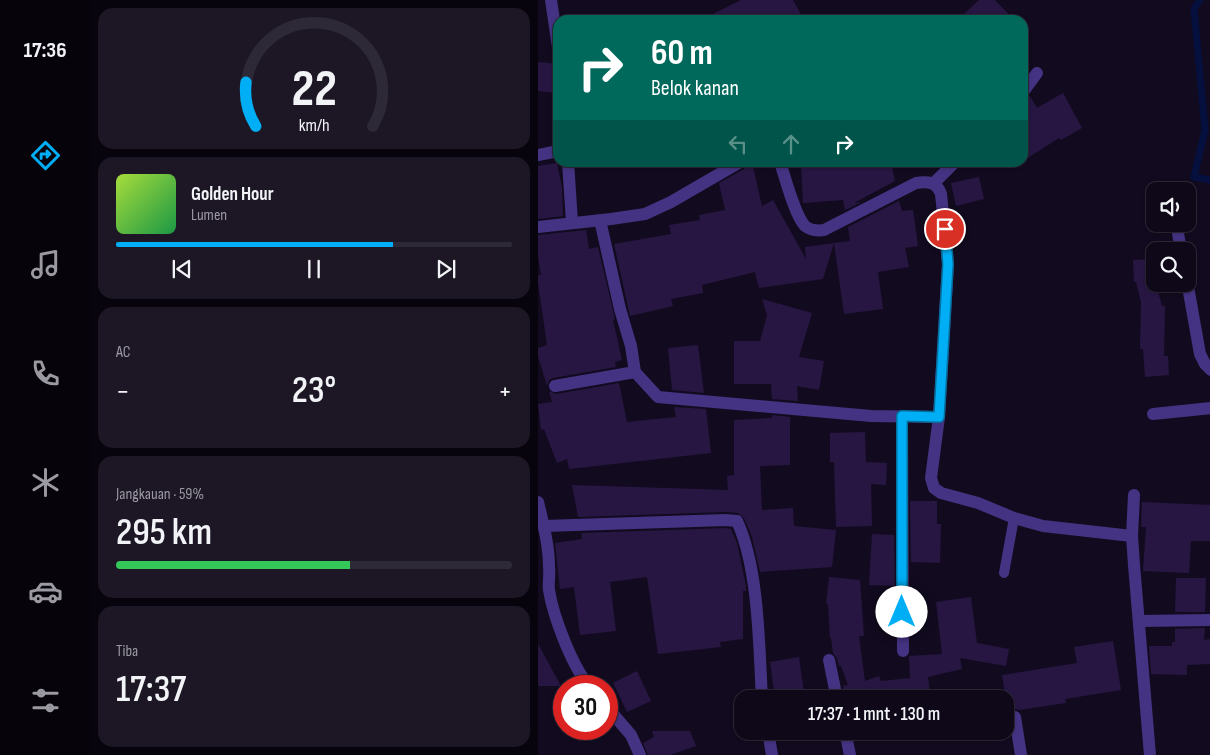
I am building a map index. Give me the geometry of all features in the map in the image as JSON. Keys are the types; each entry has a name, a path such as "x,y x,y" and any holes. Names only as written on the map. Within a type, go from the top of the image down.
{"street":[{"path":"551,0 553,15"},
{"path":"1028,85 1037,73"},
{"path":"538,155 553,152"},
{"path":"568,167 572,222"},
{"path":"538,227 645,214 671,202 731,167"},
{"path":"782,167 800,218 806,226 814,231 824,230 916,183 934,183 942,194 948,264 939,417 931,478 934,488 941,493 978,503 1014,518 1043,526 1132,536"},
{"path":"934,183 950,167"},
{"path":"600,220 620,309 631,346 635,372 658,396 870,416 939,417"},
{"path":"1178,233 1180,242"},
{"path":"1189,292 1200,354 1204,364 1210,370"},
{"path":"555,386 635,372"},
{"path":"1153,414 1210,408"},
{"path":"902,416 902,651"},
{"path":"1134,495 1132,536 1150,755"},
{"path":"538,502 550,566 549,589 552,607 568,649 583,675"},
{"path":"544,526 736,521 746,550 754,591 761,690"},
{"path":"1140,621 1210,620"},
{"path":"829,660 835,690"},
{"path":"1015,716 1021,755"},
{"path":"618,720 631,735 640,755"},
{"path":"770,740 772,755"},
{"path":"847,740 850,755"}],"lane":[{"path":"1004,573 1014,518"}],"building":[{"path":"741,0 793,0 801,15 711,15"},
{"path":"979,0 995,0 1009,15 963,15"},
{"path":"538,62 553,64 553,93 538,91"},
{"path":"1063,93 1082,128 1061,140 1059,138 1028,158 1028,97 1030,96 1037,108"},
{"path":"553,164 553,167 558,167 562,188 563,216 538,219 538,166"},
{"path":"745,167 753,167 762,206 773,200 806,259 805,247 834,243 823,279 759,288 755,272 702,285 703,293 671,299 673,306 630,316 614,244 671,234 669,225 700,220 699,215 725,210 719,183"},
{"path":"801,167 892,167 895,181 854,203 862,202 845,210 843,200 803,203"},
{"path":"979,177 984,199 956,206 951,183"},
{"path":"899,201 902,211 913,210 918,246 905,248 909,267 878,272 883,309 844,314 834,243 850,241 848,227"},
{"path":"586,230 589,249 598,247 615,319 613,320 622,360 615,362 616,367 553,378 549,380 547,386 538,356 538,348 547,345 538,283 538,275 541,275 538,257 538,235"},
{"path":"1146,259 1146,292 1158,292 1162,306 1165,306 1164,356 1168,356 1169,375 1145,377 1143,349 1140,349 1141,302 1136,282 1134,282 1133,260"},
{"path":"762,299 812,313 799,357 824,361 819,390 797,386 798,401 772,399 771,384 734,384 734,341 760,341 767,315"},
{"path":"698,345 704,393 672,390 668,348"},
{"path":"619,383 627,422 676,417 674,407 706,409 711,453 569,469 567,459 557,463 544,429 541,430 538,404 552,402 549,391 556,394"},
{"path":"772,415 790,417 790,465 760,466 762,510 793,508 794,526 836,530 832,567 760,572 752,537 744,518 738,513 578,517 572,485 728,490 727,476 734,475 734,420 772,418"},
{"path":"865,432 866,462 887,463 886,485 871,484 872,526 836,527 834,462 830,462 830,433"},
{"path":"910,501 937,501 937,524 941,524 940,563 911,562"},
{"path":"1142,502 1211,505 1211,541 1191,541 1189,573 1143,571 1146,527 1141,527"},
{"path":"731,529 737,543 746,586 746,591 743,591 743,639 720,642 721,647 658,654 647,577 610,582 616,631 580,635 574,587 560,589 555,543 582,539 581,533"},
{"path":"872,534 894,535 895,586 869,585"},
{"path":"829,577 860,580 864,636 859,636 865,681 879,676 881,681 910,678 909,656 942,654 936,602 971,597 977,643 1009,649 1006,666 960,658 962,669 928,677 930,690 844,690 843,686 848,685 841,666 839,666 837,658 833,653 828,604 826,604"},
{"path":"1176,578 1206,578 1205,612 1175,612"},
{"path":"1205,628 1204,640 1210,639 1211,664 1187,665 1187,675 1151,674 1149,646 1172,646 1172,642 1175,642 1175,629"},
{"path":"1113,641 1121,690 1065,699 1066,703 1014,709 1014,690 1004,690 1002,675 1077,663 1074,647"},
{"path":"538,644 555,675 553,675 553,686 538,686"},
{"path":"799,657 804,690 774,690 770,662"},
{"path":"637,671 651,701 627,712 618,693 618,680"},
{"path":"652,731 690,731 696,746 670,755 648,755 643,743 654,737"}],"waterway":[{"path":"1200,0 1194,9 1205,130 1194,177 1211,180"}],"route":[{"path":"902,612 902,416 939,417 948,264 945,229"}]}
